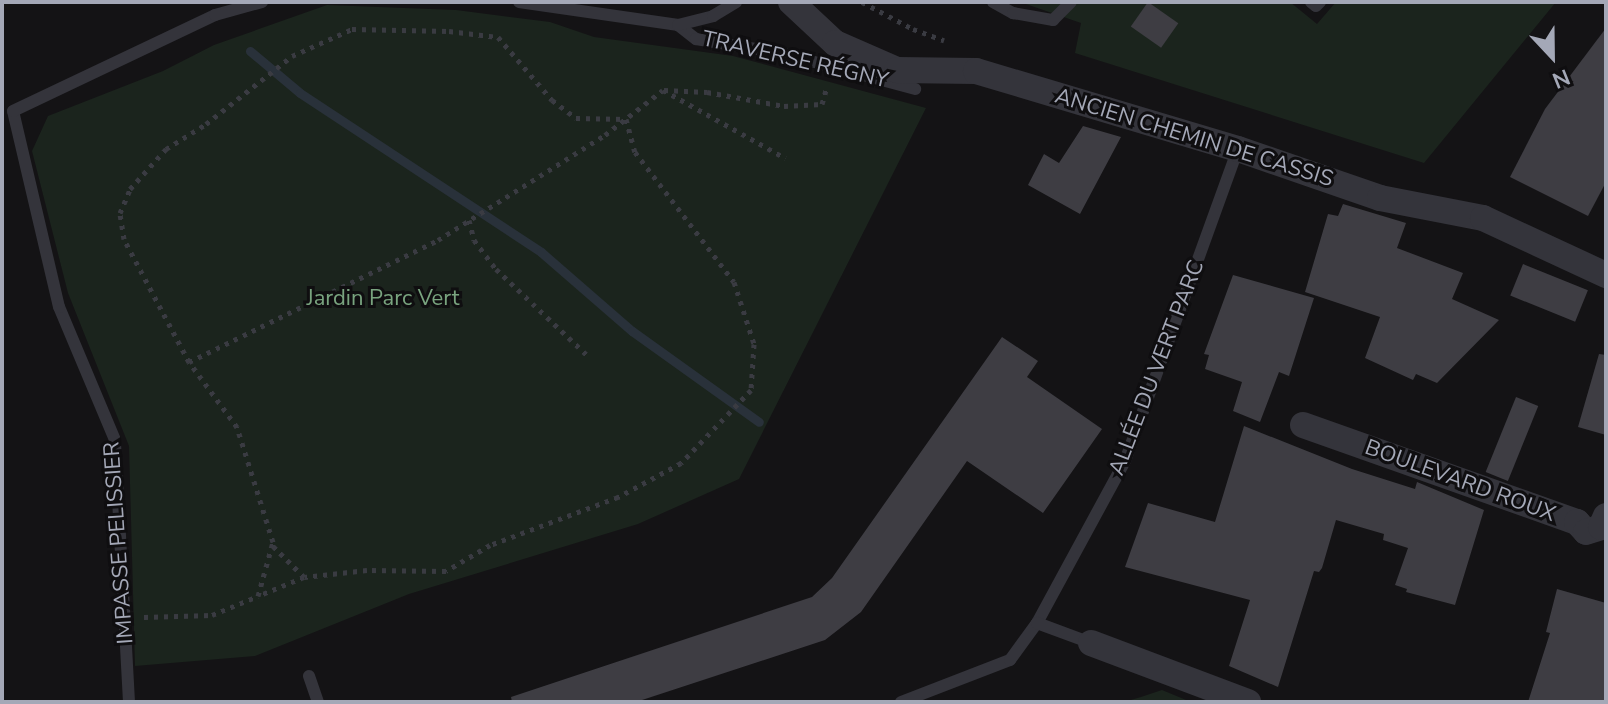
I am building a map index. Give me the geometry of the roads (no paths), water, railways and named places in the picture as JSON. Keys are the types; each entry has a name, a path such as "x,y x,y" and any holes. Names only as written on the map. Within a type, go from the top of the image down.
{"street":[{"name":"ANCIEN CHEMIN DE CASSIS","path":"791,2 835,43 897,70 976,71 1238,149 1380,198 1483,218 1606,275"},
{"name":"BOULEVARD ROUX","path":"1303,425 1577,522 1586,532 1601,527 1606,516"},
{"path":"1091,643 1248,702"}],"lane":[{"name":"IMPASSE PELISSIER","path":"129,702 115,440 59,307 13,111 215,15 262,2"},
{"name":"TRAVERSE RÉGNY","path":"519,2 678,25 713,16 736,2"},
{"path":"993,2 1013,13 1053,20 1071,2"},
{"path":"1311,2 1316,6 1320,2"},
{"name":"TRAVERSE RÉGNY","path":"678,25 696,39 781,53 915,89"},
{"name":"ALLÉE DU VERT PARC","path":"901,702 1010,660 1037,623 1125,461 1238,149"},
{"path":"1037,623 1091,643"},
{"path":"309,676 318,702"}],"waterway":[{"path":"250,51 300,93 541,252 632,331 759,422"}],"park label":[{"name":"Jardin Parc Vert","path":"383,299"}]}
